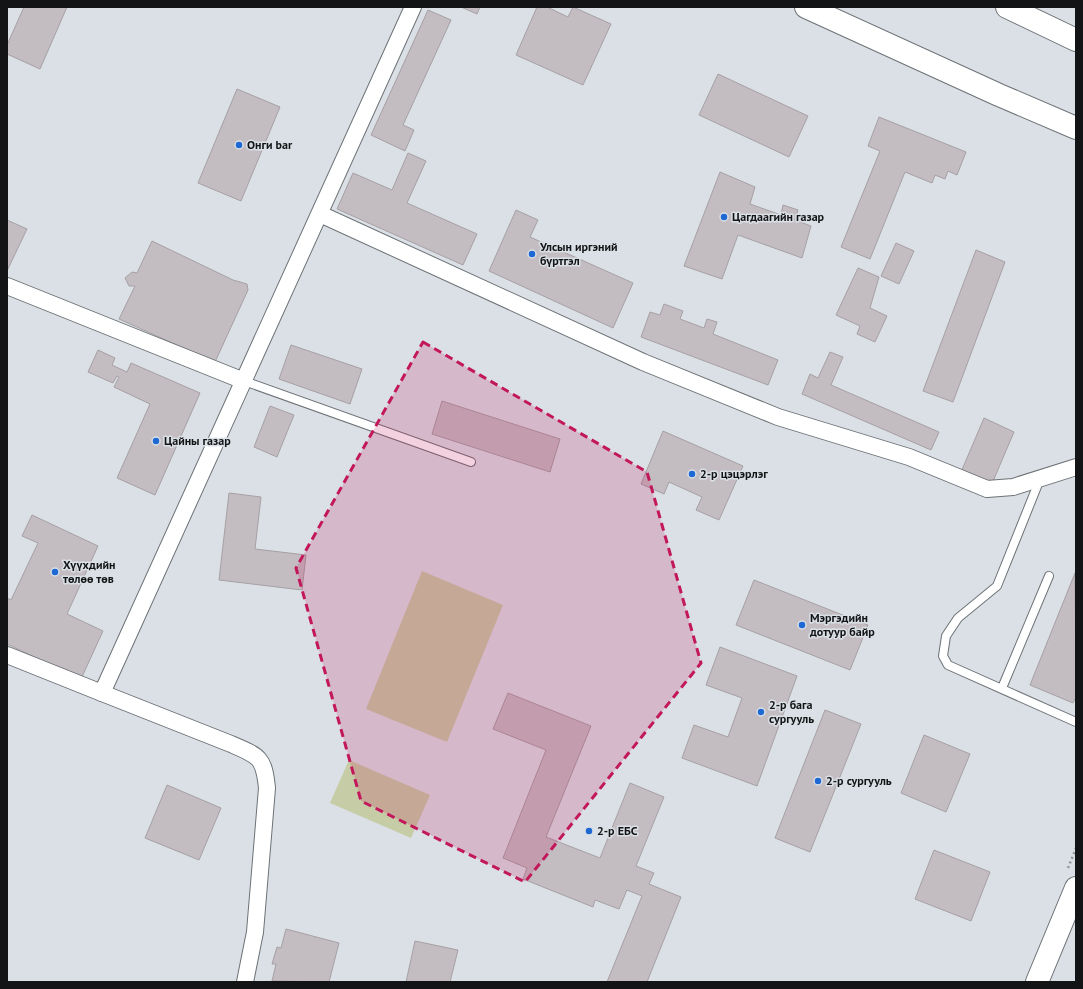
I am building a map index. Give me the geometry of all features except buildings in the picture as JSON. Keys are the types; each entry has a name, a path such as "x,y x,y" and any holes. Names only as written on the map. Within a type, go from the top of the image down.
{"main road":[{"path":"806,7 999,95 1076,128"},
{"path":"1007,7 1076,40"},
{"path":"1037,982 1067,935 1076,888"}],"street":[{"path":"102,693 413,7"},
{"path":"320,214 643,362 778,417 909,457 987,489 1013,487 1076,467"},
{"path":"7,286 244,381"},
{"path":"7,655 251,752 261,761 266,770 267,788 255,932 245,982"}],"lane":[{"path":"244,381 471,462"},
{"path":"1040,479 997,586 958,618 946,636 943,656 948,665 1076,722"},
{"path":"1002,688 1049,576"}],"highlighted area":[{"path":"423,342 647,472 701,663 525,882 361,801 296,568"}],"green space":[{"path":"422,571 503,605 447,742 366,709"},
{"path":"349,760 430,795 411,838 330,803"}],"place":[{"name":"Онги bar","path":"239,145"},
{"name":"Цагдаагийн газар","path":"724,217"},
{"name":"Улсын иргэний бүртгэл","path":"532,254"},
{"name":"Цайны газар","path":"156,441"},
{"name":"2-р цэцэрлэг","path":"692,474"},
{"name":"Хүүхдийн төлөө төв","path":"55,572"},
{"name":"Мэргэдийн дотуур байр","path":"802,625"},
{"name":"2-р бага сургууль","path":"761,712"},
{"name":"2-р сургууль","path":"818,781"},
{"name":"2-р ЕБС","path":"589,831"}]}
